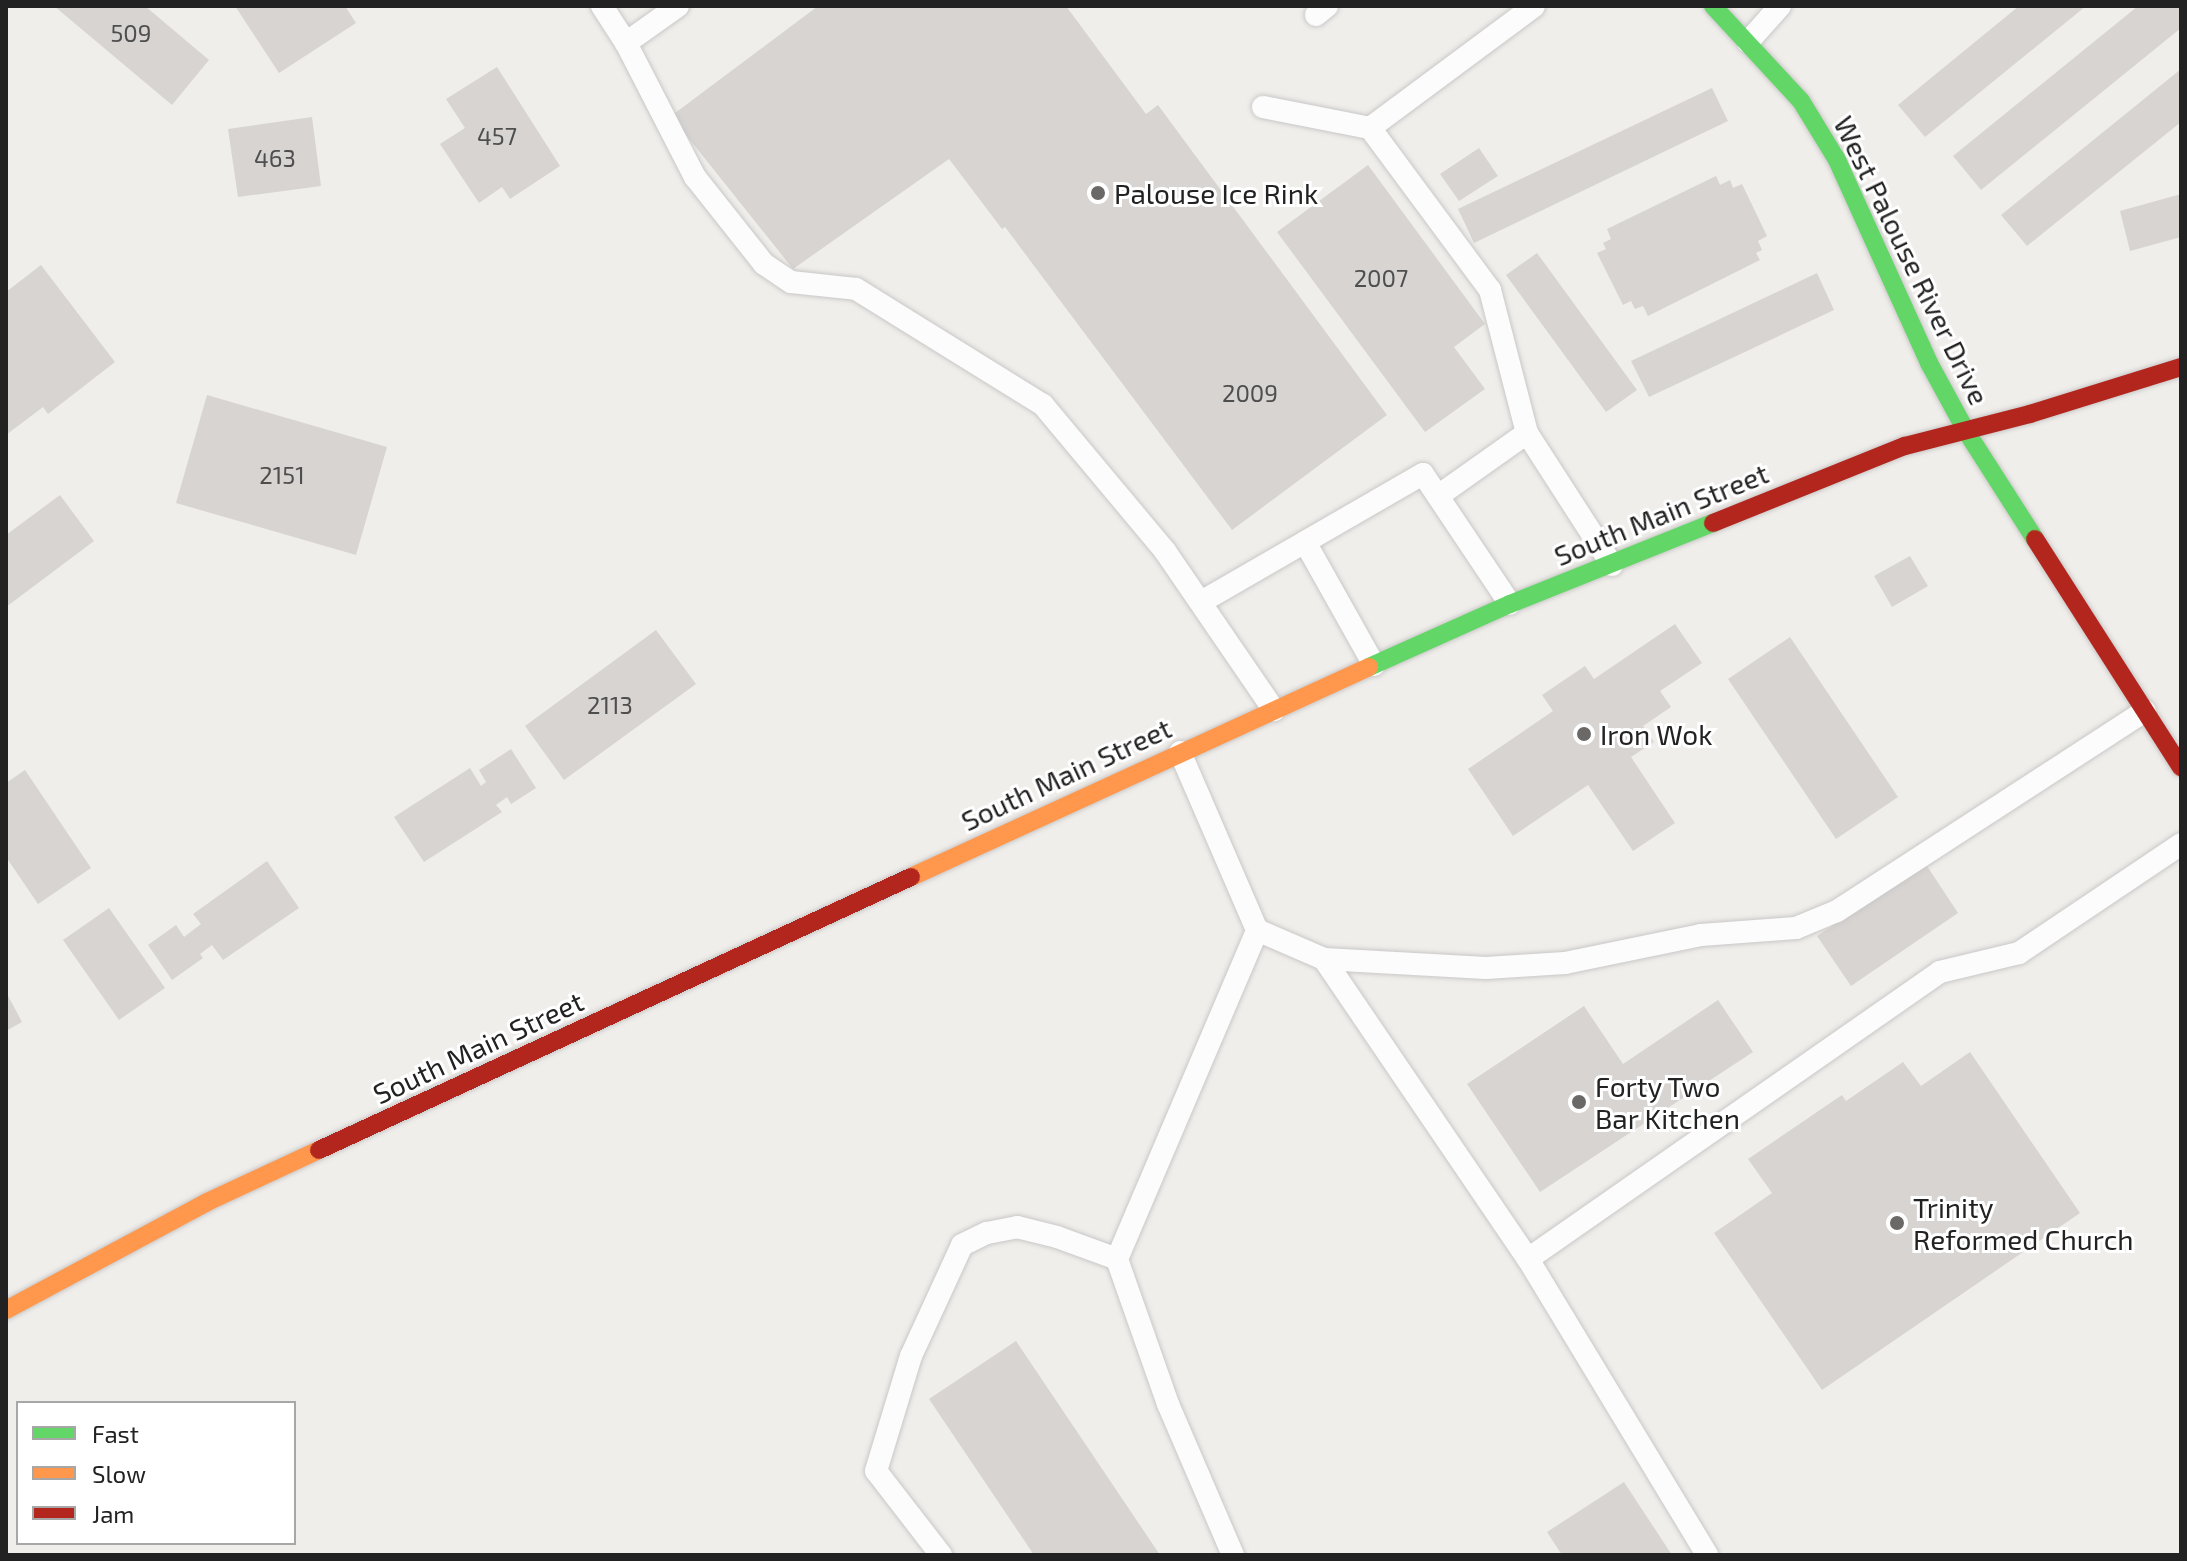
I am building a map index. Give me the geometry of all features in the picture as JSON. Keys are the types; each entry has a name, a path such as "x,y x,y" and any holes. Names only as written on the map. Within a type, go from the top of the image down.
{"main road":[{"name":"West Palouse River Drive","path":"1713,6 1801,101 1837,160 1929,363 1966,431 2181,767"},
{"name":"South Main Street","path":"6,1310 207,1202 1180,752 1510,604 1905,446 2181,367"}],"lane":[{"path":"602,6 626,43 695,177 764,264 791,282 856,289 1043,405 1165,551 1274,710"},
{"path":"626,43 678,6"},
{"path":"1370,128 1534,6"},
{"path":"1748,42 1780,6"},
{"path":"1263,107 1370,128 1490,290 1527,433 1612,565"},
{"path":"1438,496 1527,433"},
{"path":"1201,602 1423,474 1510,604"},
{"path":"1305,542 1374,665"},
{"path":"1180,752 1257,930 1324,959 1486,968 1565,963 1701,935 1796,928 1837,911 2145,711"},
{"path":"1528,1259 1940,972 2019,953 2181,844"},
{"path":"1233,1555 1168,1404 1117,1259 1257,930"},
{"path":"1324,959 1528,1259 1707,1555"},
{"path":"941,1555 876,1471 911,1356 962,1245 987,1233 1017,1227 1057,1237 1117,1259"}],"building":[{"path":"54,6 145,6 209,60 172,105"},
{"path":"235,6 345,6 356,23 279,73"},
{"name":"Palouse Ice Rink","path":"818,6 1066,6 1146,114 1158,105 1387,415 1232,530 1005,227 1002,229 949,159 793,269 671,116"},
{"path":"2019,6 2086,6 1925,137 1898,105"},
{"path":"2138,6 2181,6 2181,28 1981,190 1953,156"},
{"path":"497,67 560,166 510,199 502,187 479,203 440,144 465,128 446,99"},
{"path":"2181,69 2181,122 2027,246 2001,215"},
{"path":"1712,88 1728,121 1474,243 1458,209"},
{"path":"312,117 321,186 238,197 228,129"},
{"path":"1479,148 1498,176 1459,201 1440,174"},
{"path":"1368,165 1485,324 1454,347 1485,389 1425,432 1277,232"},
{"path":"1716,176 1720,185 1730,180 1733,188 1742,184 1767,236 1758,241 1762,250 1756,253 1760,260 1648,316 1643,306 1635,309 1631,301 1623,305 1597,253 1606,249 1603,243 1611,239 1607,229"},
{"path":"2181,194 2181,237 2130,251 2120,211"},
{"path":"1537,253 1637,390 1606,412 1506,275"},
{"path":"41,265 115,362 48,414 43,407 6,435 6,292"},
{"path":"1817,273 1834,310 1649,397 1631,361"},
{"path":"207,395 387,447 356,555 176,503"},
{"path":"60,495 94,541 6,607 6,535"},
{"path":"1910,556 1928,586 1892,607 1874,576"},
{"name":"Iron Wok","path":"1675,624 1702,663 1660,691 1671,707 1643,726 1654,742 1631,757 1675,823 1633,851 1588,785 1513,836 1468,769 1553,711 1542,695 1585,666 1594,679"},
{"path":"656,630 696,684 564,780 525,726"},
{"path":"1790,637 1898,797 1836,839 1728,679"},
{"path":"511,749 536,788 511,804 507,797 496,805 502,812 424,862 394,817 470,768 481,786 486,782 479,770"},
{"path":"25,770 91,868 38,904 6,857 6,783"},
{"path":"267,861 299,908 223,960 212,945 200,954 203,958 172,980 148,945 176,925 184,937 201,924 193,914"},
{"path":"1925,863 1958,913 1851,986 1817,936"},
{"path":"109,908 165,988 119,1020 63,940"},
{"path":"6,992 22,1022 6,1031"},
{"name":"Forty Two Bar Kitchen","path":"1718,1000 1753,1052 1540,1192 1467,1084 1584,1006 1623,1064"},
{"name":"Trinity Reformed Church","path":"1970,1052 2080,1213 1822,1390 1714,1233 1772,1193 1748,1159 1842,1095 1846,1101 1903,1062 1921,1086"},
{"path":"1016,1341 1160,1555 1034,1555 929,1399"},
{"path":"1624,1482 1672,1555 1562,1555 1547,1532"}],"traffic: fast":[{"path":"1713,6 1801,101 1837,160 1929,363 1966,431 2035,539"},
{"path":"1369,667 1510,604 1713,523"}],"traffic: slow":[{"path":"911,877 1369,667"},
{"path":"6,1310 207,1202 319,1150"}],"traffic: jam":[{"path":"1713,523 1905,446 2030,414 2181,367"},
{"path":"2035,539 2181,767"},
{"path":"319,1150 911,877"}],"place":[{"name":"Palouse Ice Rink","path":"1098,193"},
{"name":"Iron Wok","path":"1584,734"},
{"name":"Forty Two Bar Kitchen","path":"1579,1102"},
{"name":"Trinity Reformed Church","path":"1897,1223"}]}
